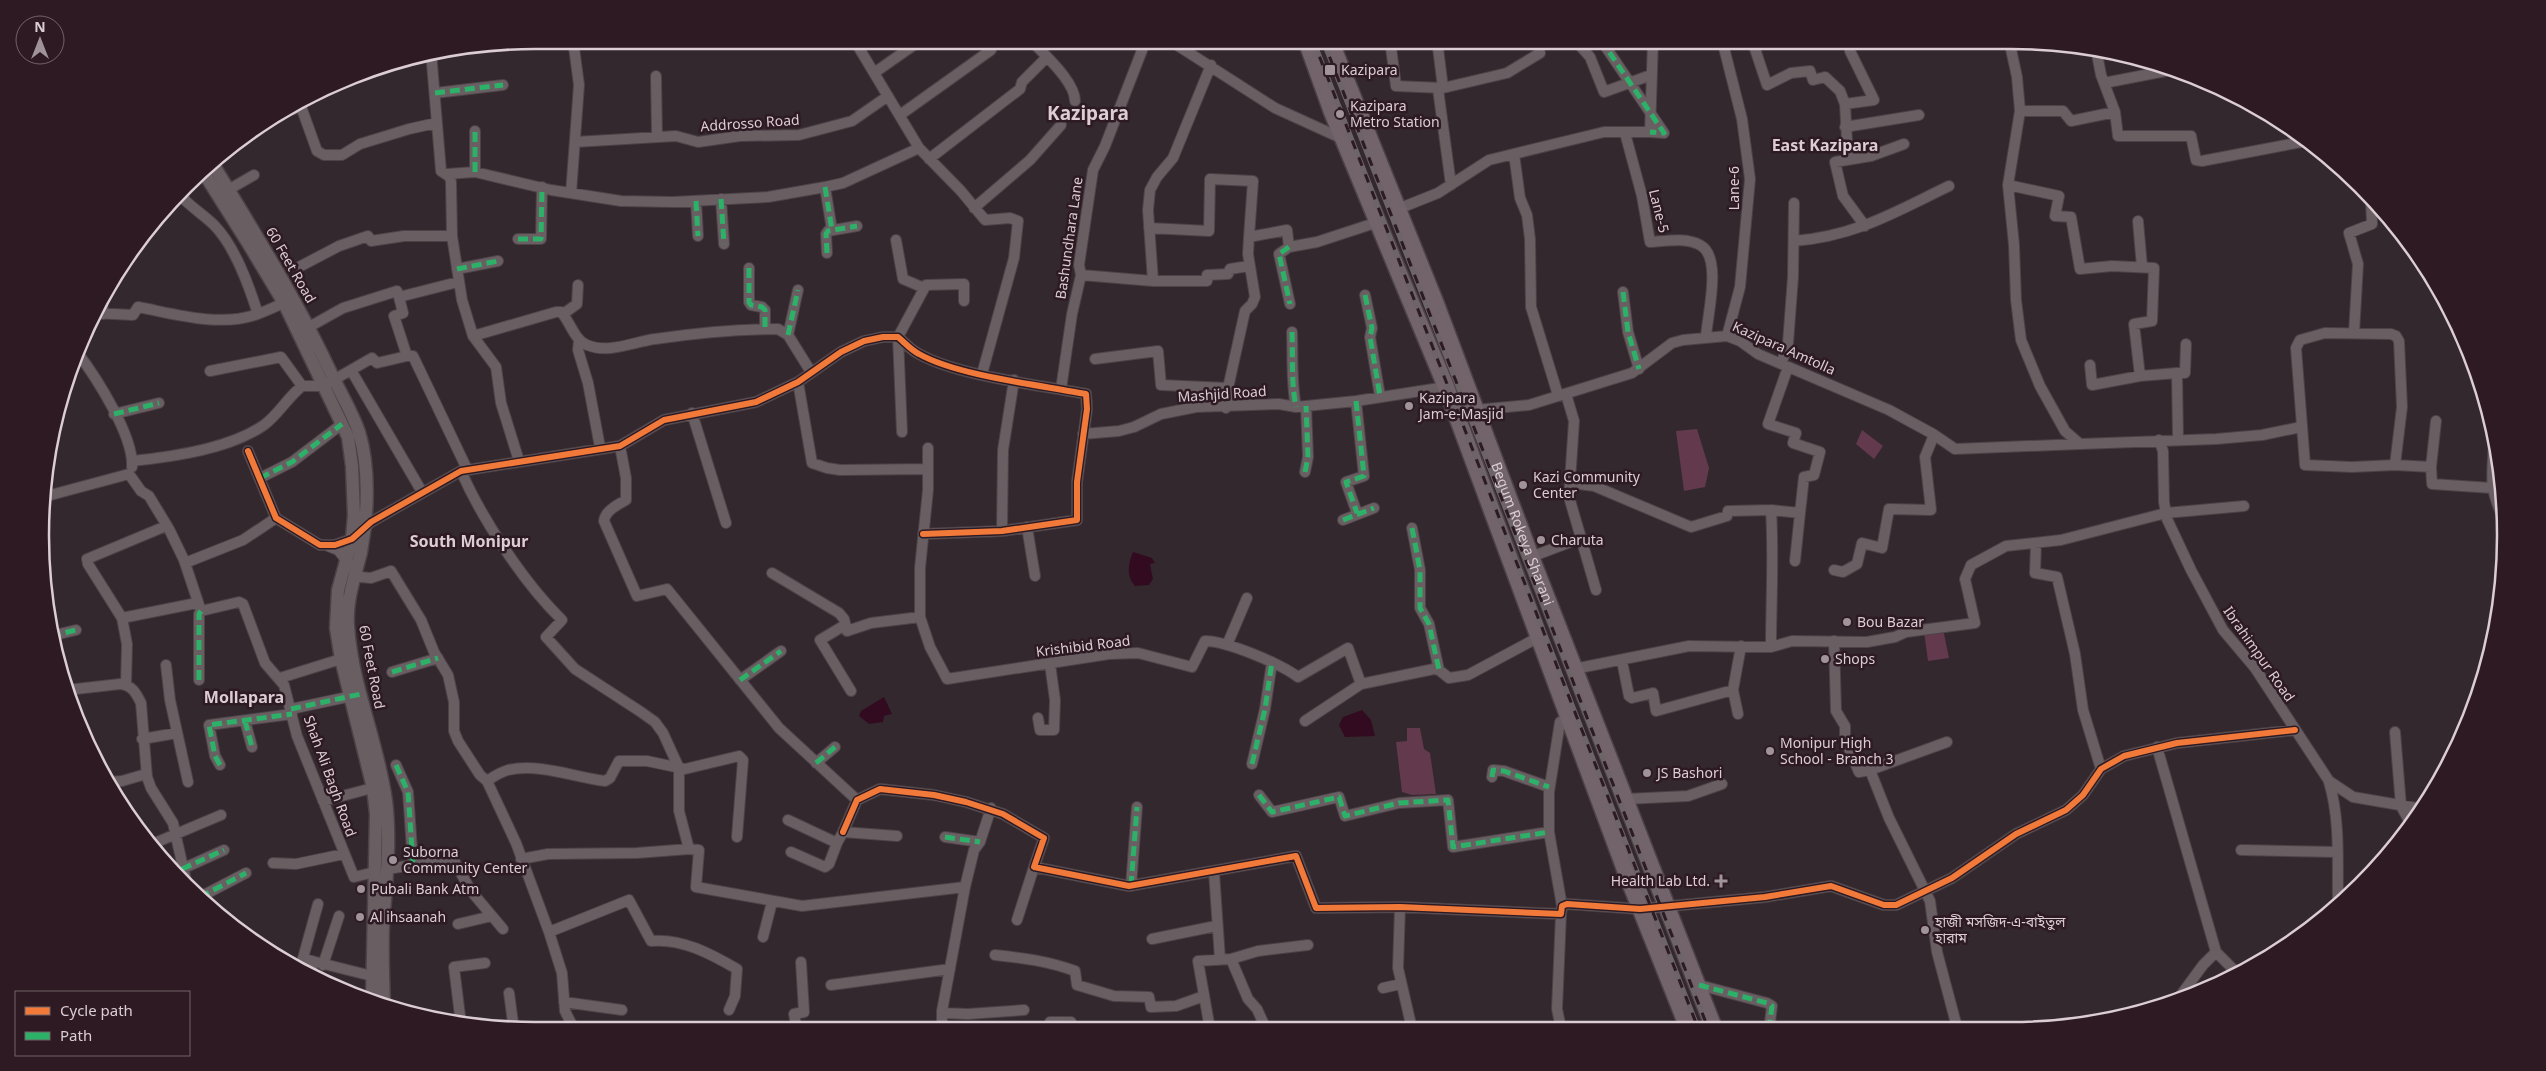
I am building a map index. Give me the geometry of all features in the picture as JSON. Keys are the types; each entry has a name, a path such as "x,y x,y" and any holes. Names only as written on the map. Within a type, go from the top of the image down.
{"main road":[{"name":"Begum Rokeya Sharani","path":"1309,49 1343,139 1446,387 1640,909 1686,1022"},
{"name":"Begum Rokeya Sharani","path":"1334,49 1398,209 1712,1022"}],"street":[{"path":"571,193 579,85 575,49"},
{"path":"860,49 919,148 985,220 1010,218 1018,221 1014,258 982,374"},
{"path":"874,72 908,49"},
{"path":"1038,49 1068,82 1074,93 1074,101"},
{"name":"Bashundhara Lane","path":"1061,389 1072,314 1081,275 1079,265 1093,170 1112,131 1143,49"},
{"path":"1187,49 1275,108 1343,139"},
{"path":"1391,49 1395,86 1441,88 1507,72 1540,53"},
{"path":"1438,49 1450,185"},
{"path":"1583,49 1590,57 1604,92 1651,76"},
{"path":"1398,209 1438,193 1489,160 1581,136 1604,132 1664,133 1607,49"},
{"path":"1650,132 1652,49"},
{"name":"Lane-6","path":"1724,49 1742,119 1750,179 1740,287 1727,336"},
{"path":"1755,49 1768,85 1791,73 1810,71 1813,80 1825,77 1840,91 1845,104 1848,160"},
{"path":"2010,49 2017,77 2020,111 2008,185 2014,245 2016,300 2021,340 2040,386 2065,431 2080,444"},
{"path":"900,116 991,50"},
{"path":"1845,104 1874,100 1850,51"},
{"path":"2098,57 2104,83 2115,112 2118,136 2191,136 2196,160 2276,149 2299,143"},
{"path":"929,159 1020,89 1022,82 1046,58"},
{"path":"432,60 441,171 447,174 475,172 542,188 621,201 696,201 768,197 843,183 919,148"},
{"path":"1153,281 1149,228 1150,190 1157,176 1173,158 1211,66"},
{"path":"2104,83 2159,72"},
{"path":"656,76 657,136"},
{"path":"435,93 504,86"},
{"name":"Addrosso Road","path":"575,142 657,136 676,136 698,142 740,136 799,135 852,121 888,96"},
{"path":"302,109 317,151 324,155 342,155 360,144 436,123"},
{"path":"2020,111 2063,111 2071,121 2115,112"},
{"path":"1845,127 1919,115"},
{"path":"974,208 1030,160 1062,126"},
{"path":"475,131 475,172"},
{"name":"Lane-5","path":"1625,133 1642,196 1650,242 1690,241 1701,245 1709,255 1713,286 1707,315 1706,337"},
{"path":"1865,226 1843,196 1835,162 1871,156 1904,144"},
{"path":"1514,154 1520,198 1526,215 1530,239 1531,307 1562,395 1574,421 1569,497 1596,590"},
{"name":"60 Feet Road","path":"216,169 282,277 309,327 351,412 365,460 361,519 350,575 336,616 378,786 382,843 372,993"},
{"path":"447,174 452,182 452,236 458,282 468,326 473,336 496,367 501,403 519,461"},
{"path":"228,190 254,176"},
{"name":"60 Feet Road","path":"207,177 284,303 348,437 361,519 345,561 350,575"},
{"path":"1149,228 1209,231 1210,179 1253,181 1249,236 1250,266 1255,298 1245,311 1228,388 1226,408"},
{"path":"2008,185 2059,196 2055,216 2071,217 2080,269 2112,266 2154,268 2152,321 2134,324 2140,376"},
{"path":"1794,241 1822,238 1865,226 1949,186"},
{"path":"825,187 832,230"},
{"path":"518,239 541,239 542,188"},
{"path":"184,199 214,225 229,245 246,281 258,314"},
{"path":"721,199 724,244"},
{"path":"696,201 698,236"},
{"path":"1794,203 1794,241 1788,343 1785,365 1768,424 1796,433 1793,443 1820,452 1814,475 1804,477 1795,561"},
{"path":"2354,333 2358,264 2349,233 2372,224 2371,210"},
{"path":"2138,221 2142,267"},
{"path":"1290,304 1279,254 1289,248 1317,242 1378,222"},
{"path":"827,253 826,234 832,230 857,226"},
{"path":"1249,236 1287,230 1289,248"},
{"path":"299,268 339,246 368,236 371,241 404,236 452,236"},
{"path":"896,240 903,279 924,288"},
{"path":"457,268 498,261"},
{"path":"1081,275 1153,281 1207,281 1207,275 1228,274 1230,269 1250,266"},
{"path":"748,268 749,302 751,305 762,307 765,310 765,330"},
{"path":"399,297 458,282"},
{"path":"902,432 898,337 926,285 964,284 964,301"},
{"path":"563,314 577,304 578,285"},
{"path":"788,335 798,290"},
{"path":"309,327 343,308 397,291 403,313 394,316 408,356"},
{"path":"1623,292 1628,332 1639,369"},
{"path":"1365,295 1372,328 1370,337 1380,396"},
{"path":"102,314 133,315 138,307 181,316 229,320 258,314 284,303"},
{"path":"473,336 556,312 563,314 579,340 587,345 623,347 653,339 778,330 788,335 811,372"},
{"path":"1292,332 1293,368 1291,378 1301,407 1308,457 1305,472"},
{"path":"2395,465 2402,407 2399,341 2396,336 2391,334 2325,333 2308,336 2300,340 2296,348 2305,465 2431,467"},
{"name":"Kazipara Amtolla","path":"1475,410 1529,405 1639,369 1672,343 1706,337 1727,336 1740,341 1758,354 1853,393 1934,435 1955,449 2216,439 2262,435 2301,427"},
{"path":"361,519 422,492 464,470 600,447 620,446 652,426 692,413 756,402 798,382 840,352 864,341 882,337 898,337 916,353 932,361 982,374 1086,394 1084,434 1077,482 1077,520 1002,531 923,534"},
{"path":"579,340 578,350 588,383 600,447"},
{"path":"2090,365 2092,385 2140,376 2185,373 2186,344"},
{"path":"1095,358 1158,351 1161,385 1228,388"},
{"path":"132,462 165,458 244,436 266,424 302,386 323,386 372,358 378,363 413,356 464,470 476,503 526,579 562,620 546,637 575,669 654,722 663,733 678,768 679,811 690,849"},
{"path":"210,371 281,357 302,386"},
{"path":"82,360 103,390 123,431 132,462 129,474 141,491 149,496 184,563 199,607 199,680"},
{"path":"351,370 422,492"},
{"path":"2177,373 2178,439"},
{"path":"1002,531 1003,450 1014,380"},
{"path":"798,382 812,462 827,468 840,470 928,469"},
{"name":"Mashjid Road","path":"1084,434 1119,432 1161,414 1196,407 1226,408 1279,404 1301,407 1356,401 1446,387"},
{"path":"1356,401 1364,476 1346,482 1357,513"},
{"path":"114,414 159,403"},
{"path":"692,413 726,523"},
{"path":"2436,421 2431,467 2432,484 2492,488"},
{"path":"260,478 292,462 342,424"},
{"path":"1834,570 1843,572 1857,564 1862,544 1882,548 1889,509 1931,510 1925,457 1934,435"},
{"name":"Ibrahimpur Road","path":"2159,440 2163,451 2166,513 2173,534 2223,630 2254,668 2329,781 2353,797 2414,808"},
{"path":"620,446 626,478 626,500 604,516 604,522 637,596 667,589 779,728 857,800"},
{"path":"772,572 839,613 847,631 871,623 920,617 920,568 928,448"},
{"path":"248,452 276,518 301,535 338,550 345,561"},
{"path":"2493,470 2492,488 2496,502"},
{"path":"51,495 129,474"},
{"path":"1570,484 1594,486 1691,527 1727,516 1728,511 1771,510 1800,513"},
{"path":"1574,669 1622,661 1689,646 1772,646 1792,641 1880,641 1906,632 1974,623 1965,579 1971,565 2006,546 2090,534 2166,513 2244,506"},
{"path":"1343,520 1374,508"},
{"path":"1771,510 1774,554 1771,602 1772,646"},
{"path":"184,563 243,540 276,518"},
{"path":"126,685 127,644 122,618 105,594 87,559 166,526"},
{"path":"1027,527 1035,576"},
{"path":"1412,528 1420,570 1420,608 1428,624 1439,670 1449,678 1468,676 1539,637"},
{"path":"1531,557 1581,538"},
{"path":"327,546 335,546 352,539"},
{"path":"2036,543 2035,574 2057,577 2076,654 2083,710 2102,769"},
{"path":"350,575 370,578 391,571 420,620 448,676 452,689 456,736 480,775 487,781 513,835 549,932 562,974 565,1011 570,1022"},
{"path":"1227,646 1247,598"},
{"name":"Shah Ali Bagh Road","path":"199,607 241,602 265,663 280,678 292,712 297,736 354,877 381,870"},
{"path":"122,618 199,607"},
{"name":"Krishibid Road","path":"920,617 930,647 948,679 1109,654 1138,653 1192,666 1206,641 1227,646 1272,662 1298,677 1348,648 1360,684"},
{"path":"845,625 820,640 851,691"},
{"path":"59,634 76,630"},
{"path":"1834,641 1836,712 1846,726 1846,739 1859,772 1870,770 1946,742"},
{"path":"1738,714 1733,690 1741,646"},
{"path":"740,680 781,651"},
{"path":"280,678 346,658"},
{"path":"392,672 438,658"},
{"path":"1622,661 1629,696 1632,698 1653,693 1656,711 1733,690"},
{"path":"1252,764 1265,709 1272,662"},
{"path":"1038,718 1040,730 1054,730 1055,700 1050,664"},
{"path":"166,665 177,733 188,782"},
{"path":"1305,721 1360,684 1439,670"},
{"path":"74,689 126,685 132,688 141,703 142,739 146,774 151,788 173,823 177,833 182,870"},
{"path":"220,765 215,756 209,725 245,721 292,712 355,696"},
{"path":"1560,1022 1557,1009 1562,910 1549,832 1549,787 1560,722 1569,717"},
{"path":"245,721 252,746"},
{"path":"1562,910 1567,904 1640,909 1765,897 1831,886 1884,905 1896,905 1952,878 2016,834 2066,810 2083,795 2102,769 2124,756 2156,747 2295,730"},
{"path":"2395,732 2401,806 2407,817"},
{"path":"142,739 177,733"},
{"path":"816,763 835,747"},
{"path":"2156,747 2216,952 2233,969"},
{"path":"487,781 502,772 518,769 544,771 605,781 610,778 619,761 647,761 678,768 693,768 740,756 742,760 737,837"},
{"path":"396,765 408,792 412,864"},
{"path":"1492,777 1493,770 1504,771 1549,787"},
{"path":"1870,770 1890,818 1930,900 1937,952 1956,1022"},
{"path":"116,781 146,774"},
{"path":"2329,781 2335,802 2338,895"},
{"path":"1626,798 1688,796 1722,784"},
{"path":"323,801 378,786"},
{"path":"791,852 825,867 829,864 857,800 880,789 934,795 991,808 1044,838 1017,920"},
{"path":"1259,795 1272,812 1339,797 1345,816 1399,803 1448,800 1452,847 1549,832"},
{"path":"1131,886 1137,807"},
{"path":"942,1022 942,1013 965,887 974,850 980,842 991,808"},
{"path":"157,842 221,815"},
{"path":"788,820 837,843"},
{"path":"842,832 898,836"},
{"path":"945,837 980,842"},
{"path":"182,870 224,850"},
{"path":"521,859 548,854 699,850 696,887 802,906 965,887"},
{"path":"2241,850 2337,852"},
{"path":"273,863 296,864 344,854"},
{"path":"1034,867 1131,886 1296,856 1316,908 1400,907 1562,910"},
{"path":"381,870 453,859 471,891 503,930"},
{"name":"60 Feet Road","path":"381,870 384,998"},
{"path":"1214,872 1216,926 1225,959 1248,999 1257,1009 1263,1022"},
{"path":"207,894 246,873"},
{"path":"549,932 629,900 651,942 671,941 711,954 737,969 735,996 729,1010"},
{"path":"763,937 772,902"},
{"path":"318,904 303,958 323,965 372,976"},
{"path":"1400,907 1398,968 1410,1022"},
{"path":"323,965 339,916"},
{"path":"458,924 492,916"},
{"path":"1152,939 1216,926"},
{"path":"1209,1022 1198,961 1225,959 1258,951 1308,945"},
{"path":"2185,990 2202,965 2216,952"},
{"path":"995,955 1039,960 1062,966 1075,971 1077,985 1114,996 1148,997 1151,1007 1176,1006 1204,996"},
{"path":"312,961 312,968"},
{"path":"796,1022 794,1014 804,1012 801,962"},
{"path":"459,1016 454,967 485,963"},
{"path":"831,985 950,969"},
{"path":"1383,988 1401,984"},
{"path":"1700,989 1767,1002 1772,1006 1773,1010 1770,1022"},
{"path":"509,993 513,1021"},
{"path":"564,1002 622,1010"},
{"path":"942,1013 977,1014 1024,1010"},
{"path":"1050,1022 1070,1022"}],"shaded area":[{"path":"1697,429 1709,468 1705,487 1684,491 1676,431"},
{"path":"1862,430 1883,446 1874,459 1856,444"},
{"path":"1133,552 1152,558 1155,563 1150,564 1153,579 1149,585 1135,586 1130,578 1130,561"},
{"path":"1943,629 1949,658 1928,661 1924,632"},
{"path":"884,697 892,714 884,716 883,722 869,724 859,716 861,711"},
{"path":"1362,710 1371,720 1375,736 1345,737 1339,725 1343,717"},
{"path":"1407,728 1420,728 1424,749 1430,753 1436,794 1412,795 1402,792 1396,742 1407,741"}],"railway":[{"path":"1317,49 1696,1022"},
{"path":"1327,49 1706,1022"}],"marked path":[{"path":"1607,49 1664,133 1650,132"},
{"path":"435,93 503,85"},
{"path":"475,131 475,172"},
{"path":"518,239 541,239 542,187"},
{"path":"825,187 832,230"},
{"path":"721,199 724,244"},
{"path":"696,201 698,236"},
{"path":"827,253 826,234 828,231 857,226"},
{"path":"1289,247 1279,254 1290,304"},
{"path":"457,269 498,261"},
{"path":"749,268 749,302 751,305 762,307 765,310 765,329"},
{"path":"788,335 798,290"},
{"path":"1623,292 1628,332 1639,369"},
{"path":"1365,295 1372,328 1370,337 1380,396"},
{"path":"1292,332 1293,379 1296,407"},
{"path":"1356,401 1364,476 1346,482 1357,513"},
{"path":"114,414 159,403"},
{"path":"1305,472 1308,457 1306,406"},
{"path":"260,478 292,462 342,424"},
{"path":"1343,520 1374,508"},
{"path":"1412,528 1420,570 1420,608 1429,624 1439,670"},
{"path":"199,680 199,614 201,611"},
{"path":"59,634 76,630"},
{"path":"740,680 781,651"},
{"path":"392,672 438,658"},
{"path":"1252,764 1265,709 1272,662"},
{"path":"291,709 361,694"},
{"path":"220,765 215,756 209,725 292,714"},
{"path":"245,721 252,747"},
{"path":"816,763 835,747"},
{"path":"396,765 408,792 413,864"},
{"path":"1492,777 1493,770 1504,771 1549,787"},
{"path":"1259,795 1272,812 1339,797 1345,816 1399,803 1448,800 1453,847 1549,832"},
{"path":"1131,886 1137,807"},
{"path":"945,837 980,842"},
{"path":"182,869 224,850"},
{"path":"207,894 246,873"},
{"path":"1699,985 1767,1003 1772,1006 1770,1022"}],"cycle path":[{"path":"248,451 276,518 320,545 335,545 352,539 371,522 461,471 620,446 664,420 756,402 798,382 841,352 864,341 883,337 898,337 919,354 935,362 955,368 1000,379 1086,394 1087,409 1077,482 1077,520 1002,531 923,534"},
{"path":"843,832 857,800 880,789 934,795 966,802 1003,814 1044,838 1034,867 1129,886 1296,856 1316,908 1400,907 1561,914 1562,906 1567,904 1640,909 1765,897 1831,886 1884,905 1896,905 1952,878 2016,834 2066,810 2083,795 2101,769 2124,756 2177,743 2295,730"}],"place":[{"name":"Kazipara","path":"1330,70"},
{"name":"Kazipara Metro Station","path":"1340,114"},
{"name":"Kazipara Jam-e-Masjid","path":"1409,406"},
{"name":"Kazi Community Center","path":"1523,485"},
{"name":"Charuta","path":"1541,540"},
{"name":"Bou Bazar","path":"1847,622"},
{"name":"Shops","path":"1825,659"},
{"name":"Monipur High School - Branch 3","path":"1770,751"},
{"name":"JS Bashori","path":"1647,773"},
{"name":"Suborna Community Center","path":"393,860"},
{"name":"Health Lab Ltd.","path":"1721,881"},
{"name":"Pubali Bank Atm","path":"361,889"},
{"name":"Al ihsaanah","path":"360,917"},
{"name":"হাজী মসজিদ-এ-বাইতুল হারাম","path":"1925,930"}],"district":[{"name":"Kazipara","path":"1088,113"},
{"name":"East Kazipara","path":"1825,145"},
{"name":"South Monipur","path":"469,541"},
{"name":"Mollapara","path":"244,697"}]}
